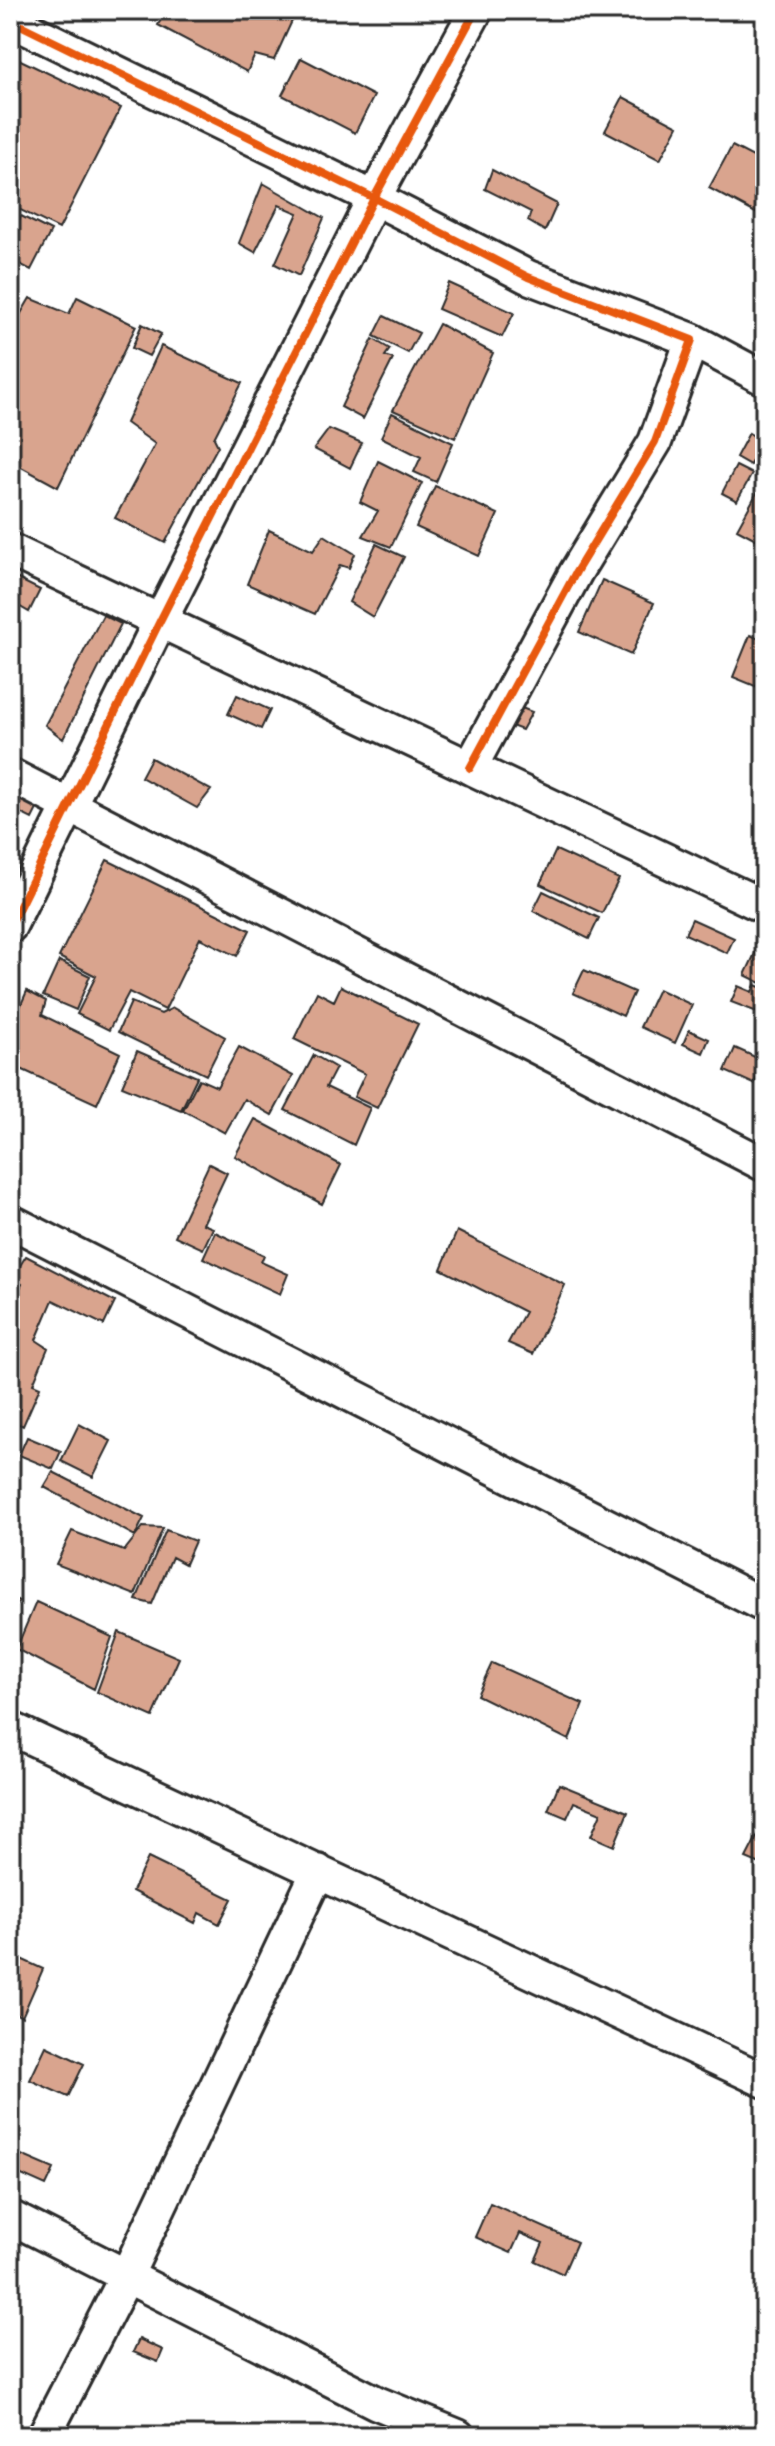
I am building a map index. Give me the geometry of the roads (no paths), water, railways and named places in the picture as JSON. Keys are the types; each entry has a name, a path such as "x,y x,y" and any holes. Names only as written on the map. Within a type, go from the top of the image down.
{"street":[{"path":"10,926 374,198 476,10"},
{"path":"10,20 528,277 692,340 765,379"},
{"path":"470,768 576,572 655,442 692,340"},
{"path":"10,550 765,907"},
{"path":"10,775 765,1165"},
{"path":"10,1221 765,1606"},
{"path":"10,1728 765,2081"},
{"path":"44,2436 127,2275 318,1871"},
{"path":"10,2217 377,2403 458,2436"}]}
